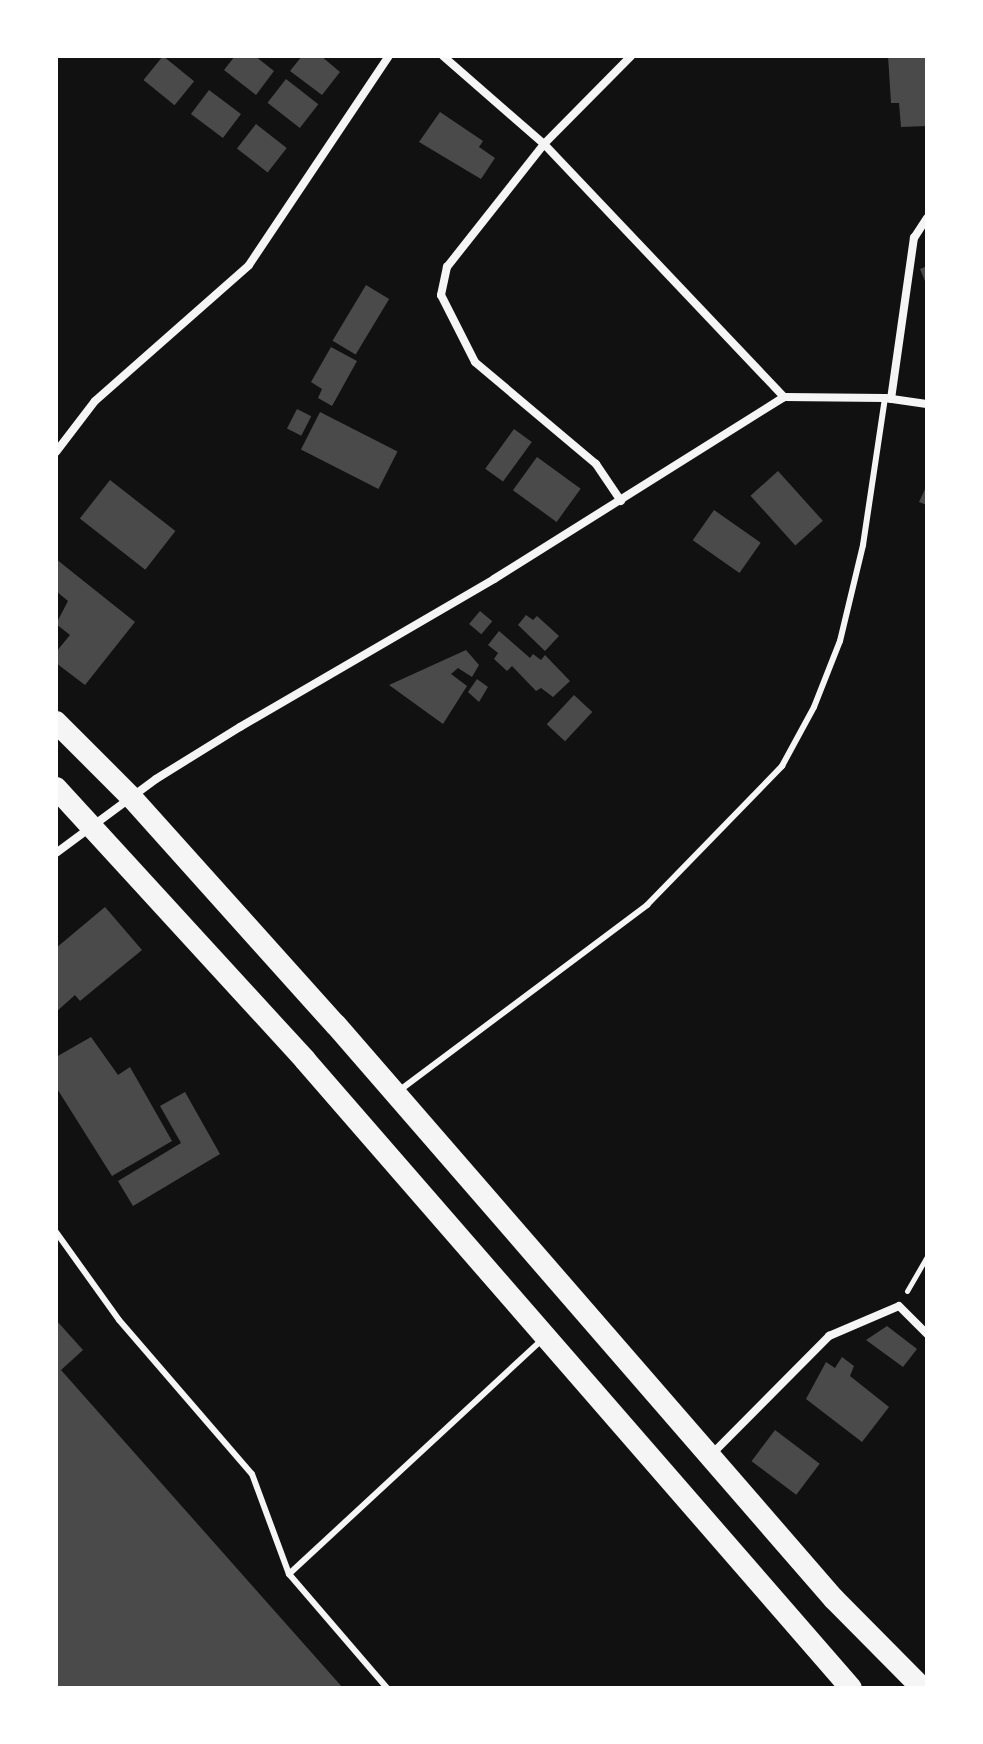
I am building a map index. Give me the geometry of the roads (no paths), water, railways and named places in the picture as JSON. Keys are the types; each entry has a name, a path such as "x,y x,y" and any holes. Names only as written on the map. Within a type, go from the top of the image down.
{"highway":[{"path":"56,722 132,798 396,1093 834,1599 922,1688"},
{"path":"56,788 305,1060 851,1688"}],"street":[{"path":"56,452 95,401 249,265 389,56"},
{"path":"443,56 544,144 784,397"},
{"path":"621,501 596,464 475,362 441,295 447,267 544,144 631,56"},
{"path":"888,398 914,238 927,218"},
{"path":"56,853 132,798 240,727 621,501 784,397 888,398 927,404"},
{"path":"710,1455 829,1336 899,1306 927,1334"}],"lane":[{"path":"396,1093 647,905 782,766 814,707 840,641 863,545 888,398"},
{"path":"56,1232 119,1320 252,1474 289,1574 387,1688"},
{"path":"289,1574 544,1338"}]}
